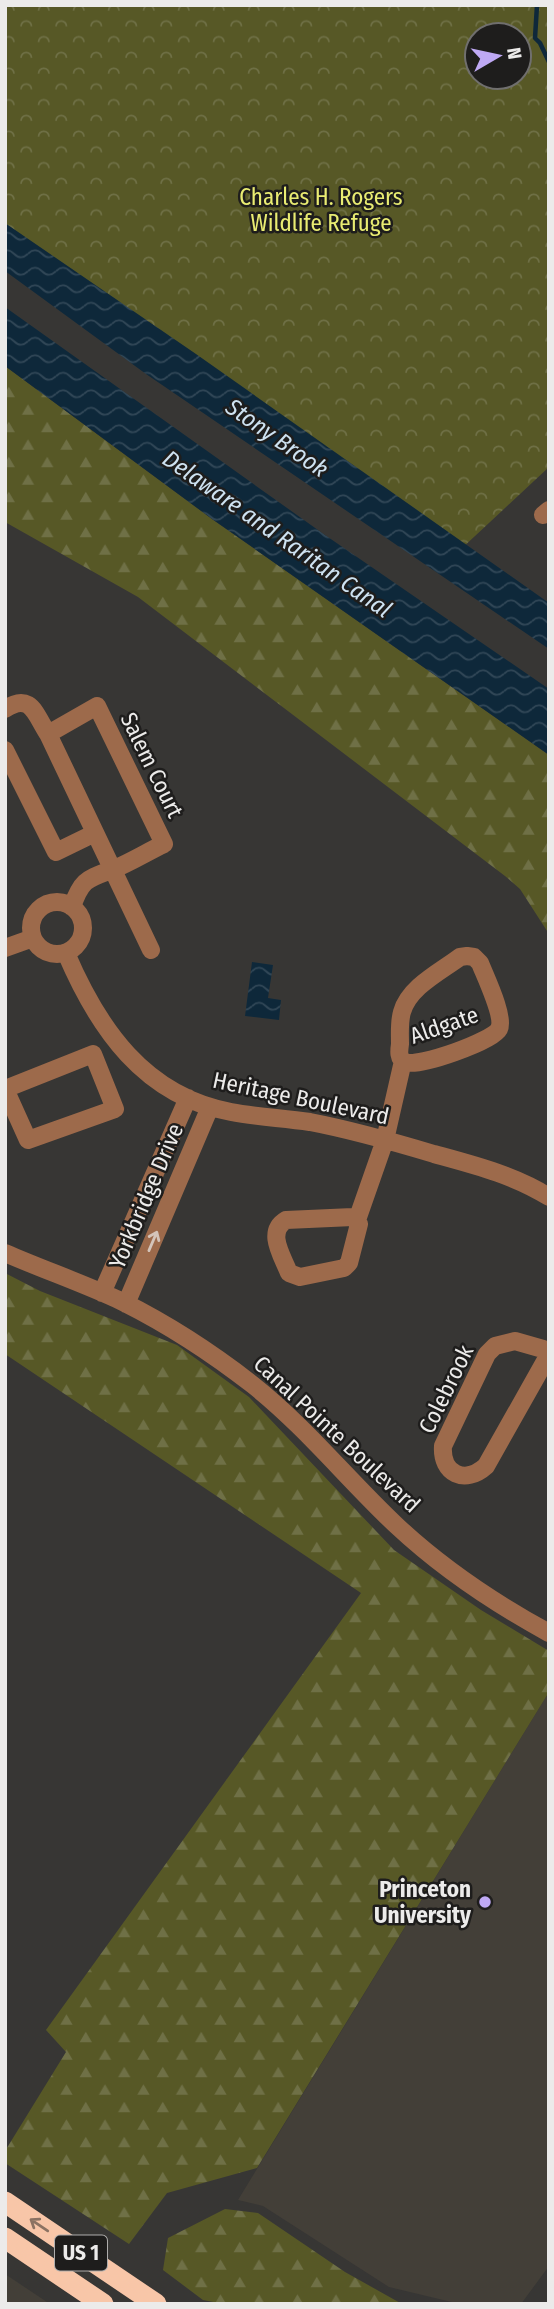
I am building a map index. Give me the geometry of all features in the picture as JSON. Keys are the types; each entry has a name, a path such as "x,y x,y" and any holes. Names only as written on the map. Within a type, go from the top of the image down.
{"highway":[{"name":"US 1","path":"5,2202 156,2304"},
{"name":"US 1","path":"5,2238 103,2304"}],"street":[{"path":"5,709 23,701 29,705 48,734 151,950"},
{"name":"Salem Court","path":"48,734 97,706 164,845 90,877 80,887 72,906"},
{"path":"5,750 56,852 95,834"},
{"path":"62,902 72,906 79,914 83,932 75,947 66,953 55,954 38,946 33,937 32,923 35,915 42,907 51,903 62,902"},
{"path":"5,948 33,937"},
{"name":"Heritage Boulevard","path":"66,953 94,1011 111,1038 141,1068 188,1098 230,1112 310,1122 385,1140 517,1180 549,1197"},
{"name":"Aldgate","path":"460,957 474,957 480,963 500,1016 499,1030 495,1035 451,1053 421,1062 402,1061 399,1056 401,1018 407,1000 413,992 460,957"},
{"path":"93,1054 115,1109 28,1140 5,1089 93,1054 111,1038"},
{"path":"357,1220 353,1217 286,1220 280,1224 275,1238 289,1273 300,1277 344,1268 349,1263 359,1224 357,1220 385,1140 402,1061"},
{"name":"Yorkbridge Drive","path":"102,1293 188,1098"},
{"name":"Yorkbridge Drive","path":"126,1304 210,1107"},
{"name":"Canal Pointe Boulevard","path":"5,1253 126,1304 177,1332 255,1386 290,1417 397,1526 439,1562 512,1612 549,1633"},
{"name":"Colebrook","path":"515,1341 548,1350 548,1356 486,1466 471,1476 452,1471 445,1464 443,1446 487,1354 495,1346 515,1341"}],"shaded area":[{"name":"Princeton University","path":"549,1692 549,2266 521,2304 460,2304 389,2287 263,2206 238,2200"},
{"path":"5,2274 50,2304 5,2304"}],"green space":[{"name":"Charles H. Rogers Wildlife Refuge","path":"5,5 549,5 549,467 460,550 5,247"},
{"path":"5,366 212,519 549,755 549,934 520,889 505,876 138,597 5,522"},
{"path":"5,1273 40,1291 177,1345 249,1397 394,1550 481,1610 549,1651 549,1692 257,2168 167,2193 129,2244 5,2163 5,2151 66,2052 46,2030 361,1593 5,1354"},
{"path":"225,2209 258,2213 345,2272 402,2304 224,2304 203,2300 163,2270 168,2238"}],"water":[{"name":"Stony Brook","path":"5,223 549,603 549,649 146,374 5,271"},
{"name":"Delaware and Raritan Canal","path":"5,307 325,535 549,689 549,755 212,519 5,366"},
{"path":"252,962 273,965 268,998 281,1000 279,1020 245,1016"}],"waterway":[{"path":"537,5 535,38 549,62"}],"place":[{"name":"Princeton University","path":"485,1902"}]}
